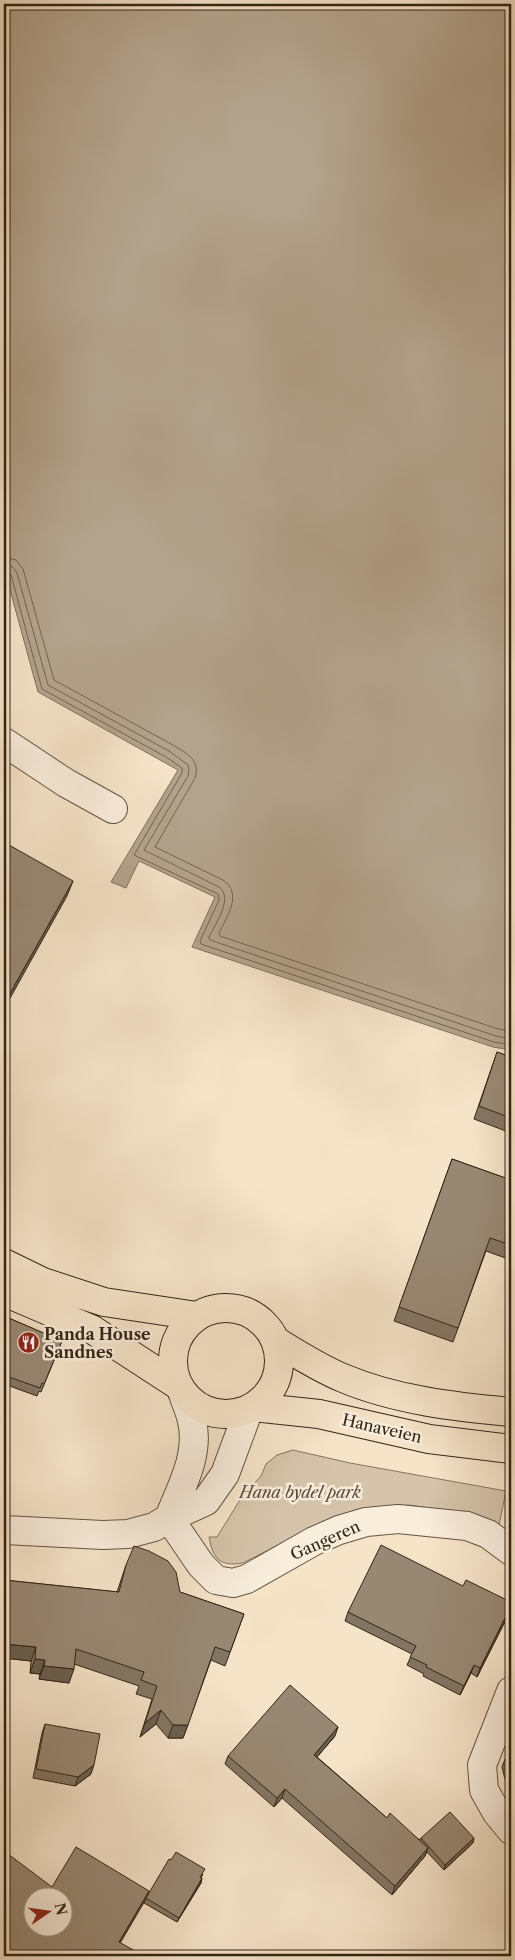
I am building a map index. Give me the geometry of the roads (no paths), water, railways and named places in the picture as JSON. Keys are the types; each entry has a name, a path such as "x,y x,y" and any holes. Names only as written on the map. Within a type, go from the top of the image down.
{"main road":[{"path":"4,1263 43,1282 104,1302 197,1316"},
{"path":"4,1292 92,1330 181,1388 206,1410 220,1414 251,1408 265,1398 273,1385 278,1371 279,1356 276,1341 267,1327 256,1317 240,1310 213,1309 197,1316 186,1326 178,1340 173,1355 174,1371 181,1388"},
{"path":"276,1341 311,1362 344,1378 384,1392 429,1402 511,1412"},
{"name":"Hanaveien","path":"251,1408 319,1414 430,1439 511,1449"}],"street":[{"path":"4,742 66,782 113,809"},
{"path":"169,1518 190,1466 194,1446 192,1422 181,1388"},
{"path":"4,1530 115,1535 154,1527 206,1501 225,1474 251,1408"},
{"name":"Gangeren","path":"169,1518 200,1565 216,1580 232,1583 247,1579 331,1534 366,1522 398,1519 467,1526 488,1534 511,1551"},
{"path":"511,1691 482,1765 484,1790 497,1813 511,1830"}],"water":[{"path":"4,4 511,4 511,1050 493,1047 192,947 215,897 139,861 126,888 111,882 178,770 38,692 4,568"}],"place":[{"name":"Panda House Sandnes","path":"28,1343"}],"park label":[{"name":"Hana bydel park","path":"300,1492"}]}
